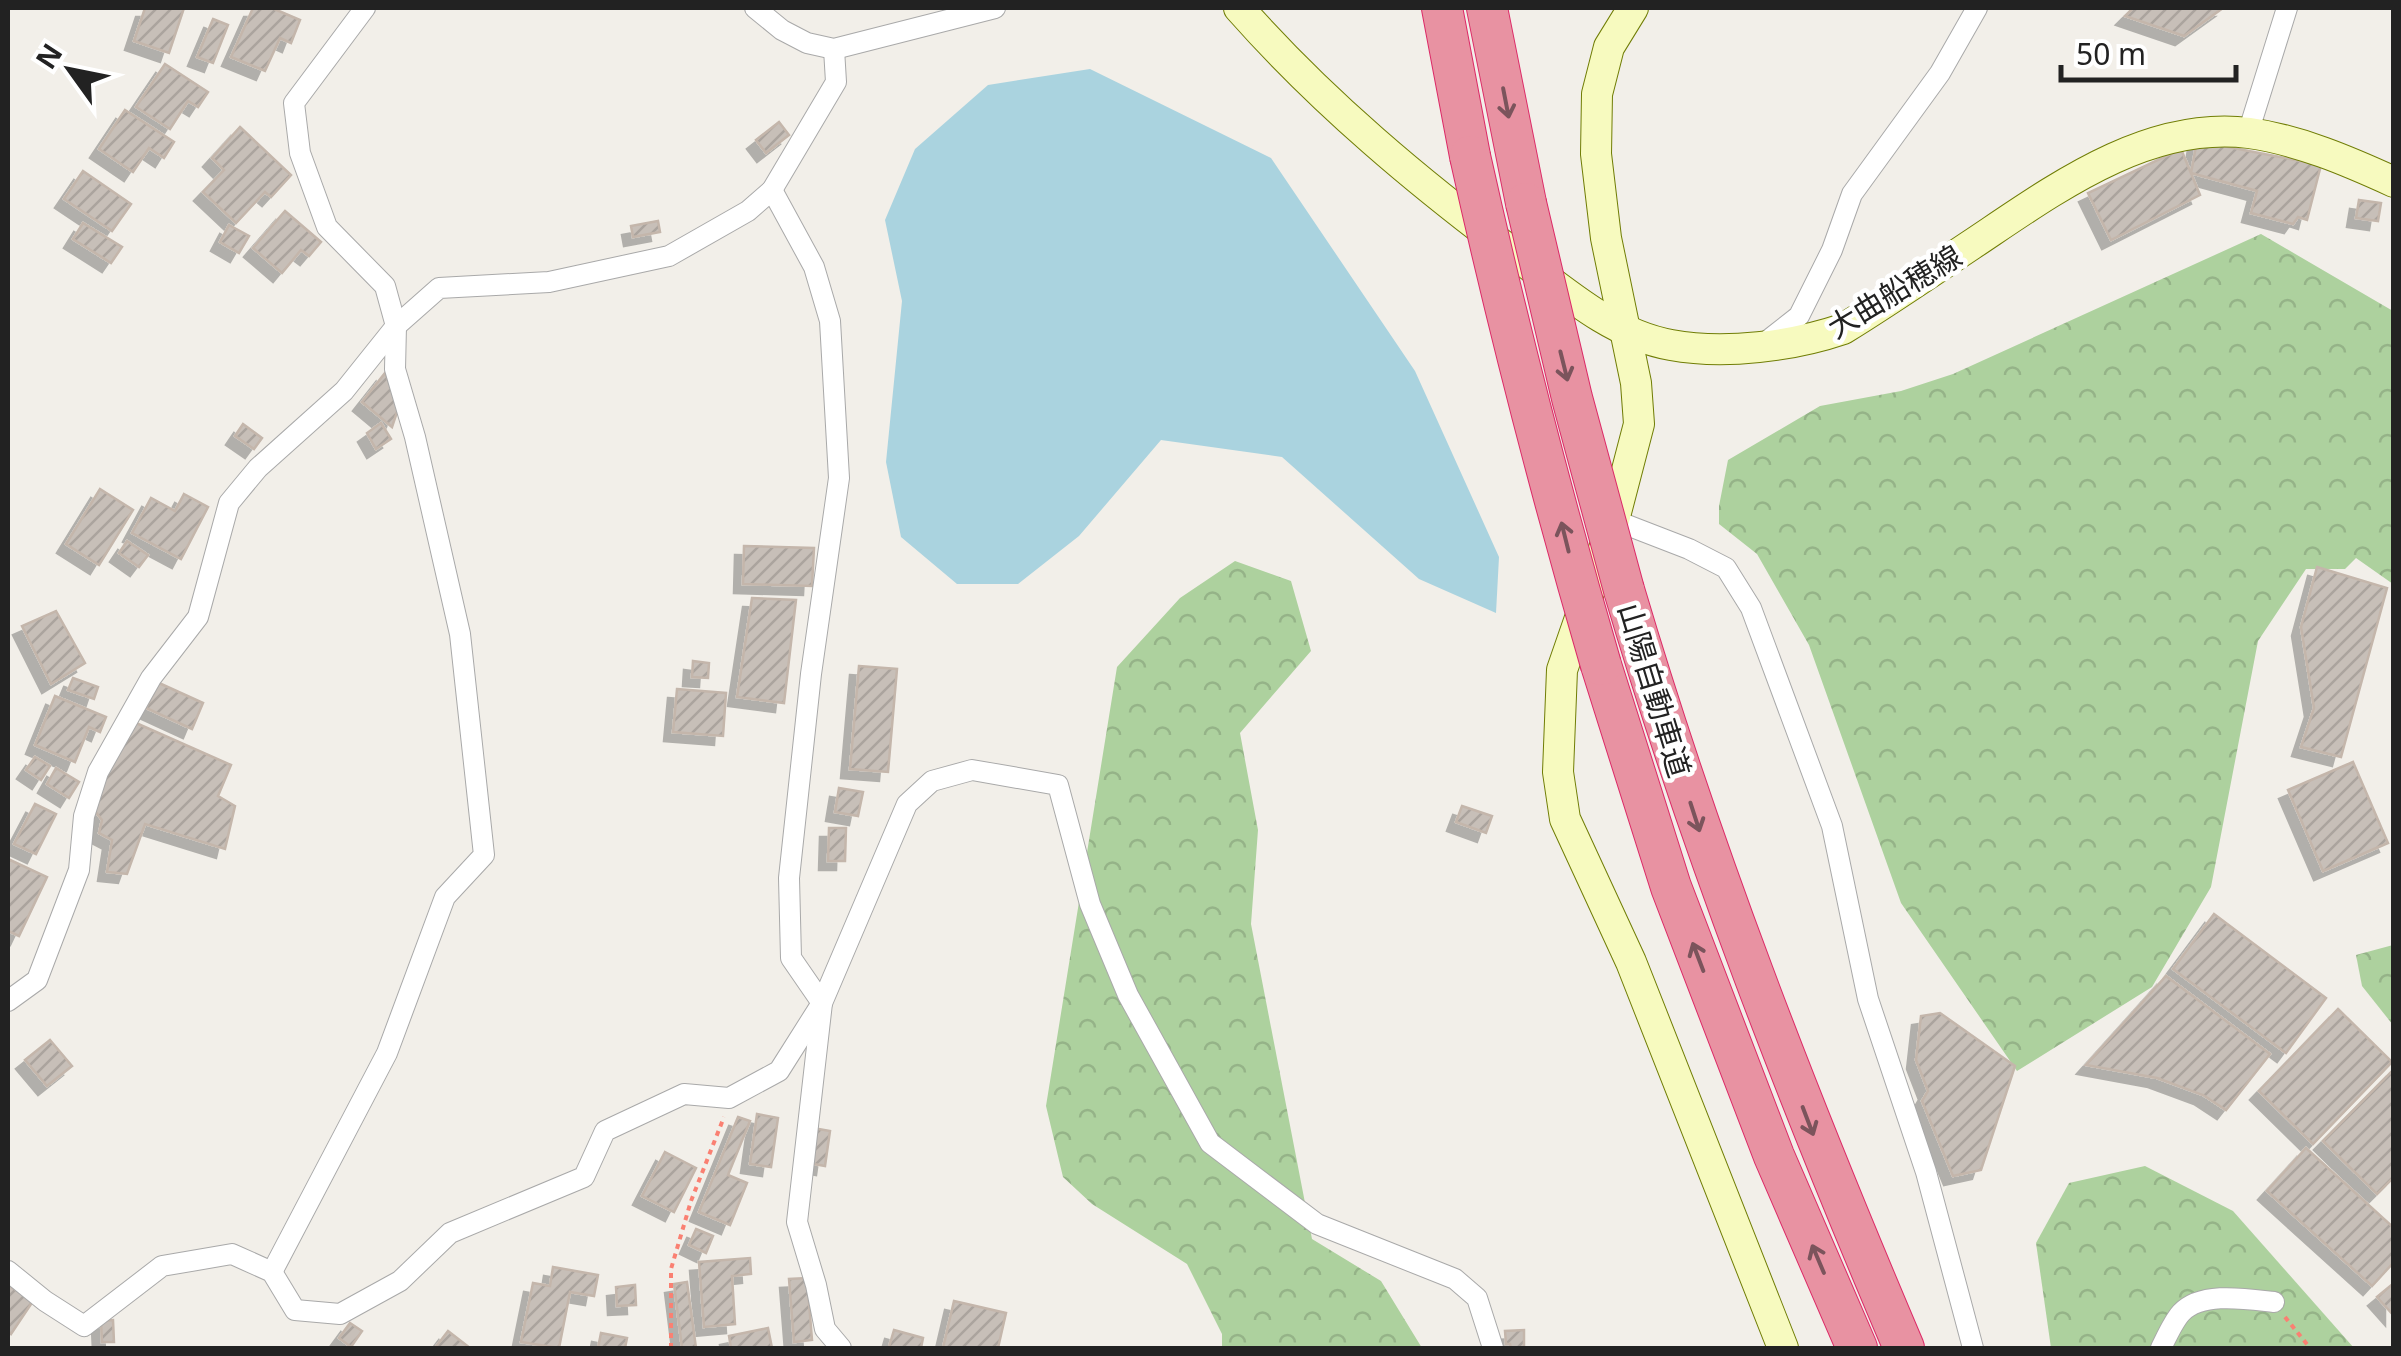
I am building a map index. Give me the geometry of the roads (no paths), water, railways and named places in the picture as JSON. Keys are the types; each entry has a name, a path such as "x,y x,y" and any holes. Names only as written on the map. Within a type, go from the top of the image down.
{"highway":[{"name":"山陽自動車道","path":"1442,8 1496,270 1570,561 1601,665 1671,887 1774,1156 1856,1348"},
{"name":"山陽自動車道","path":"1487,8 1526,203 1572,398 1624,590 1717,881 1810,1126 1904,1348"}],"street":[{"path":"272,1272 387,1054 445,897 484,855 460,634 415,437 395,370 396,326 385,286 327,227 300,153 294,103 365,8"},
{"path":"756,8 782,30 807,43 834,50 995,8"},
{"name":"大曲船穂線","path":"1239,8 1303,77 1429,188 1577,301 1623,328 1671,345 1761,346 1805,342 1843,328 2051,191 2155,142 2201,132 2248,133 2298,144 2394,182"},
{"path":"1633,8 1609,47 1597,94 1596,154 1606,238 1636,383 1640,424 1614,520 1562,670 1558,756 1565,819 1630,962 1784,1348"},
{"path":"1761,346 1798,316 1832,250 1852,194 1940,73 1978,8"},
{"path":"2248,133 2287,8"},
{"path":"8,1001 37,980 79,870 84,816 98,772 152,678 198,616 230,502 258,468 344,391 396,326 439,288 549,282 669,256 748,211 772,190 836,82 834,50"},
{"path":"772,190 814,267 830,322 838,478 789,878 791,958 822,1004 797,1222 824,1330 841,1348"},
{"path":"1614,520 1726,568 1751,608 1832,826 1868,999 1926,1172 1974,1348"},
{"path":"8,1271 84,1326 162,1266 232,1254 272,1272 295,1310 340,1314 400,1281 450,1232 584,1177 606,1131 684,1094 729,1098 779,1071 822,1004 907,804 932,781 972,770 1058,784 1090,904 1128,994 1210,1143 1317,1224 1455,1280 1477,1298 1493,1348"},
{"path":"2162,1348 2181,1312 2198,1302 2240,1298 2274,1302"}],"water":[{"path":"1090,69 1271,158 1415,371 1499,557 1496,613 1419,579 1282,457 1161,440 1079,536 1018,584 957,584 901,537 886,462 902,301 885,220 915,149 988,85"}]}
